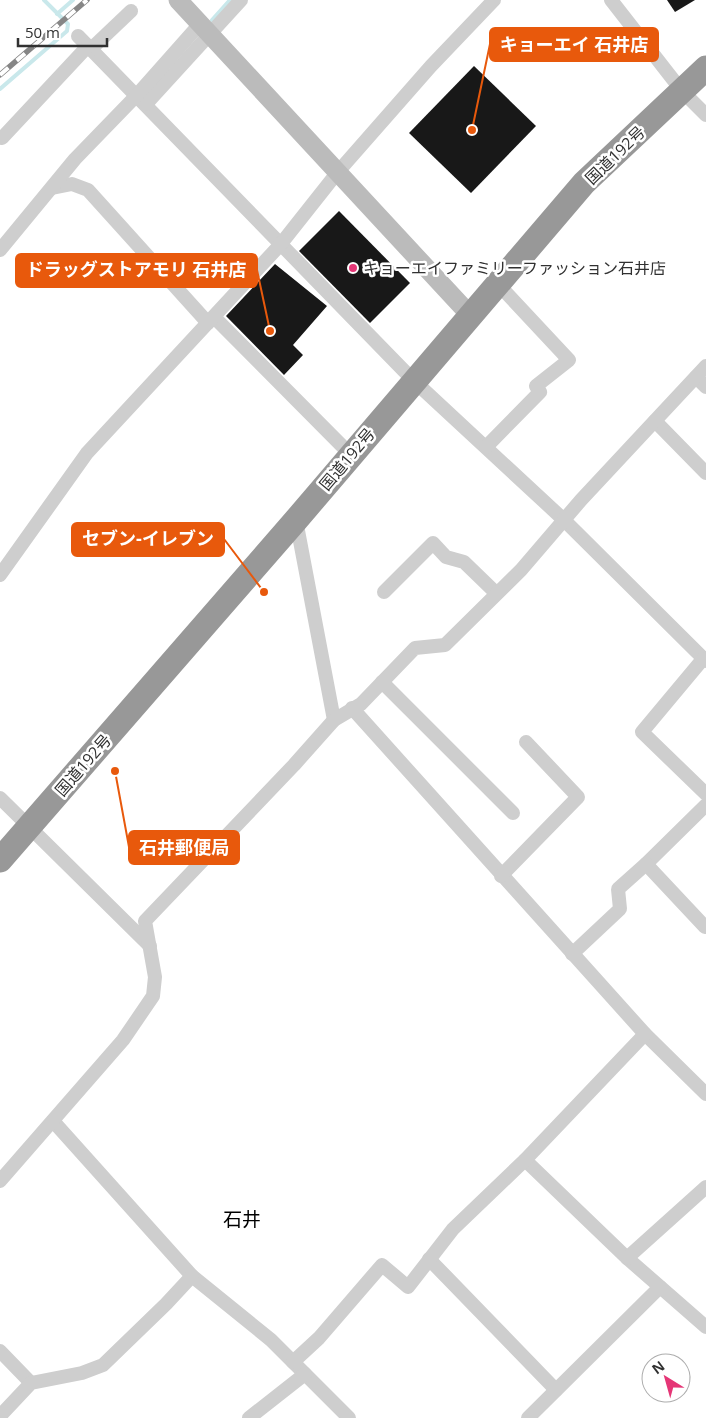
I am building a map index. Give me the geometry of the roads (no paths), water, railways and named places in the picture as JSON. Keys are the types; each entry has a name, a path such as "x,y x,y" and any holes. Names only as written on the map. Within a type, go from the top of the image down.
{"highway":[{"name":"国道192号","path":"0,860 296,520 413,380 584,183 706,68"}],"street":[{"path":"178,0 470,316"},
{"path":"0,250 75,159 141,100 206,30 241,0"},
{"path":"0,575 87,453 280,245 337,173 431,66 494,0"},
{"path":"611,0 682,90 706,115"},
{"path":"2,138 86,44 131,10"},
{"path":"86,44 413,380 564,520 705,660 642,732 706,794"},
{"path":"52,188 72,184 88,190 211,320 351,455"},
{"path":"486,447 540,392 536,386 569,360 498,284"},
{"path":"0,1182 123,1040 153,996 155,977 145,921 294,765 334,720 361,704 415,648 444,645 521,570 655,421 701,382 706,366"},
{"path":"655,421 706,473"},
{"path":"296,520 334,720"},
{"path":"384,592 433,543 446,557 464,562 496,593"},
{"path":"382,682 513,813"},
{"path":"352,708 645,1034 706,1094"},
{"path":"501,876 578,797 526,742"},
{"path":"0,798 150,946"},
{"path":"572,954 620,909 618,889 706,805"},
{"path":"646,864 705,927"},
{"path":"293,1362 319,1338 382,1265 408,1287 452,1229 525,1160 645,1034"},
{"path":"53,1120 192,1276 271,1340 348,1418"},
{"path":"525,1160 627,1258 706,1327"},
{"path":"627,1258 706,1187"},
{"path":"429,1259 556,1390"},
{"path":"0,1416 31,1383 82,1374 103,1364 166,1304 192,1276"},
{"path":"528,1418 660,1287"},
{"path":"0,1351 31,1383"},
{"path":"249,1418 305,1374"}],"waterway":[{"path":"0,89 67,31 68,24 44,0"},
{"path":"57,14 73,0"},
{"path":"212,20 230,0"}],"railway":[{"path":"0,75 87,0"}],"place":[{"name":"キョーエイ 石井店","path":"472,130"},
{"name":"キョーエイファミリーファッション石井店","path":"353,268"},
{"name":"ドラッグストアモリ 石井店","path":"270,331"},
{"name":"セブン-イレブン","path":"264,592"},
{"name":"石井郵便局","path":"115,771"}],"district":[{"name":"石井","path":"242,1219"}]}
